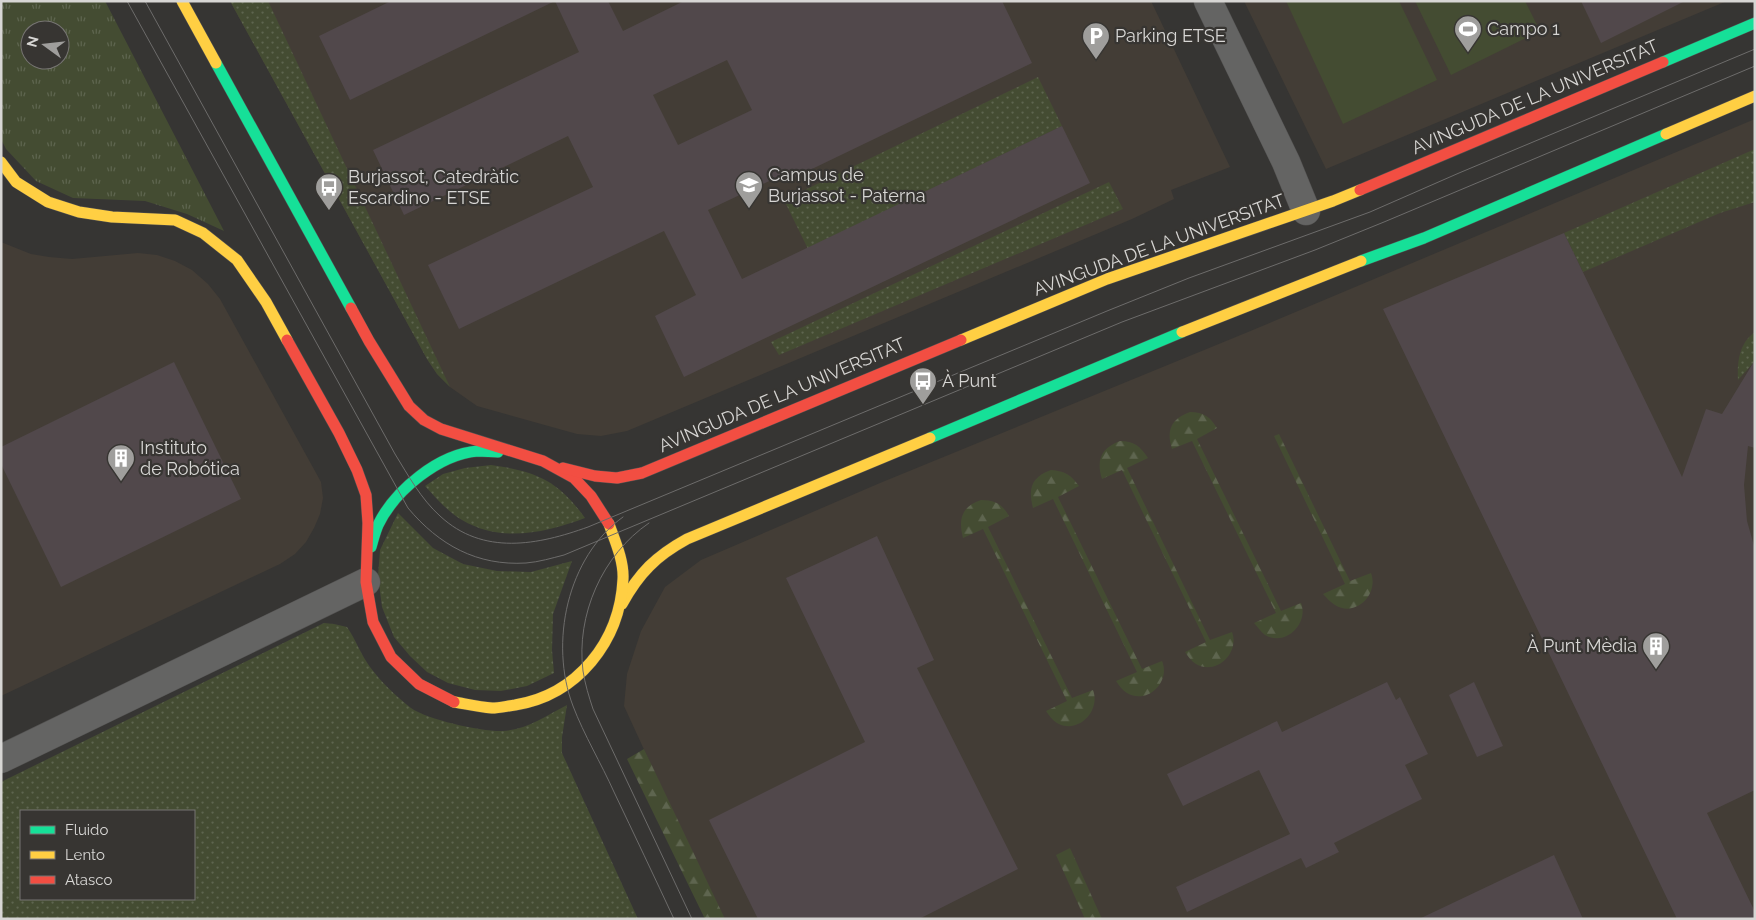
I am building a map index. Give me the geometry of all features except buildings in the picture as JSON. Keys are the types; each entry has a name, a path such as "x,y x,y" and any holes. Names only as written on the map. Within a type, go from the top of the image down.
{"street":[{"path":"182,1 369,341 409,406 424,420 441,428 543,461 574,478 591,496 607,519 618,550 623,578 618,612"},
{"path":"1208,1 1286,162 1306,210"},
{"name":"AVINGUDA DE LA UNIVERSITAT","path":"543,461 595,476 617,478 642,473 1107,278 1333,201 1755,24"},
{"path":"1,162 16,182 48,202 79,212 112,217 175,220 203,233 237,260 266,302 339,433 357,470 366,495 367,571 373,622 391,657 419,684 454,702 493,708 532,702 568,685 583,672 605,644 631,585 644,569 665,550 687,539 1243,307 1424,238 1755,96"},
{"path":"1,759 367,571 378,524 399,494 416,478 446,460 478,451 512,452"}],"shaded area":[{"name":"Campus de Burjassot - Paterna","path":"230,1 1151,1 1230,167 1171,190 1174,199 1132,219 627,431 601,436 577,434 477,406 450,387 437,374"},
{"path":"1244,1 1727,1 1326,169"},
{"path":"1755,119 1755,919 722,919 624,706 627,674 641,631 665,587 701,560 880,483 1248,332"},
{"path":"1,242 31,254 72,259 138,253 157,255 175,261 192,270 208,284 220,299 321,482 323,498 320,514 306,542 295,554 280,564 1,696"}],"green space":[{"path":"1,1 105,1 224,231 187,214 145,201 73,198 36,181 6,149 1,139"},
{"path":"230,1 268,1 450,387 437,374 427,359"},
{"path":"1286,1 1399,1 1437,80 1343,124"},
{"name":"Campo 1","path":"1415,1 1525,1 1540,31 1451,75"},
{"path":"1038,77 1062,126 808,249 784,200"},
{"path":"1755,149 1755,202 1720,213 1583,272 1564,233"},
{"path":"1109,182 1123,209 779,355 771,342"},
{"path":"1755,332 1755,361 1738,380 1738,366 1742,347"},
{"path":"1190,412 1206,416 1217,428 1197,439 1281,611 1301,603 1303,611 1299,625 1294,631 1281,638 1265,635 1254,623 1276,613 1192,441 1172,449 1170,431 1172,426 1178,418"},
{"path":"1279,434 1350,581 1371,573 1372,589 1369,596 1358,606 1343,608 1333,604 1323,594 1345,584 1274,436"},
{"path":"1120,441 1136,445 1148,458 1127,468 1210,640 1232,632 1233,648 1229,655 1218,665 1204,667 1196,664 1185,652 1206,642 1122,470 1102,479 1100,460 1104,451"},
{"path":"491,465 533,474 555,486 575,505 585,518 539,531 523,533 492,532 457,517 425,486 443,474 465,468"},
{"path":"1051,470 1067,474 1079,486 1058,497 1142,669 1162,661 1163,677 1160,684 1149,694 1135,696 1127,693 1116,681 1137,672 1053,499 1033,508 1031,489 1033,484 1039,476"},
{"path":"981,500 998,504 1004,508 1009,516 988,527 1072,698 1093,690 1095,698 1091,713 1086,719 1073,726 1057,723 1046,711 1067,701 983,529 963,538 961,519 963,514 969,506"},
{"path":"398,513 433,548 463,564 497,571 531,572 572,561 553,614 552,650 554,673 527,686 501,691 475,690 448,683 427,672 410,656 394,637 382,607 378,576 380,550"},
{"path":"324,623 347,627 374,673 411,708 430,717 470,727 503,731 529,725 567,705 562,737 562,753 638,919 1,919 1,782"},
{"path":"644,749 725,919 705,919 627,759"},
{"path":"1070,848 1102,919 1085,919 1056,855"}],"tram line":[{"path":"127,1 408,508 433,533 460,550 475,557 508,563 526,563 564,555 1122,322 1315,250 1755,66"},
{"path":"145,1 415,487 433,509 457,529 474,537 493,542 511,543 531,542 588,527 1107,311 1189,278 1370,212 1755,49"},
{"path":"623,517 604,534 588,555 576,578 568,603 564,629 563,656 566,681 582,728 674,919"},
{"path":"649,523 632,536 618,552 596,588 588,608 584,629 583,671 593,709 692,919"}],"traffic: fast":[{"path":"1663,62 1755,23"},
{"path":"216,63 351,308"},
{"path":"1361,261 1424,238 1666,134"},
{"path":"930,438 1182,332"},
{"path":"371,547 378,525 386,512 395,499 420,476 448,459 463,454 478,451 498,452"}],"traffic: slow":[{"path":"182,1 216,63"},
{"path":"1666,134 1755,96"},
{"path":"1,162 16,182 48,202 79,212 112,217 175,220 203,233 237,260 266,302 287,340"},
{"path":"961,340 1107,279 1360,190"},
{"path":"1182,332 1361,261"},
{"path":"622,604 635,583 649,566 666,552 687,539 930,438"},
{"path":"454,702 492,708 515,705 537,699 558,690 576,677 591,662 604,644 614,624 620,602 623,572 619,551 609,524"}],"traffic: jam":[{"path":"1360,190 1663,62"},
{"path":"351,308 409,406 424,420 441,429 543,461 574,478 591,496 609,524"},
{"path":"287,340 339,433 357,470 366,495 368,523 366,582 373,622 391,657 419,684 454,702"},
{"path":"563,468 595,476 617,478 642,473 961,340"}],"place":[{"name":"Campo 1","path":"1468,53"},
{"name":"Parking ETSE","path":"1096,60"},
{"name":"Campus de Burjassot - Paterna","path":"749,209"},
{"name":"Burjassot, Catedràtic Escardino - ETSE","path":"329,211"},
{"name":"À Punt","path":"923,405"},
{"name":"Instituto de Robótica","path":"121,482"},
{"name":"À Punt Mèdia","path":"1656,670"}]}
